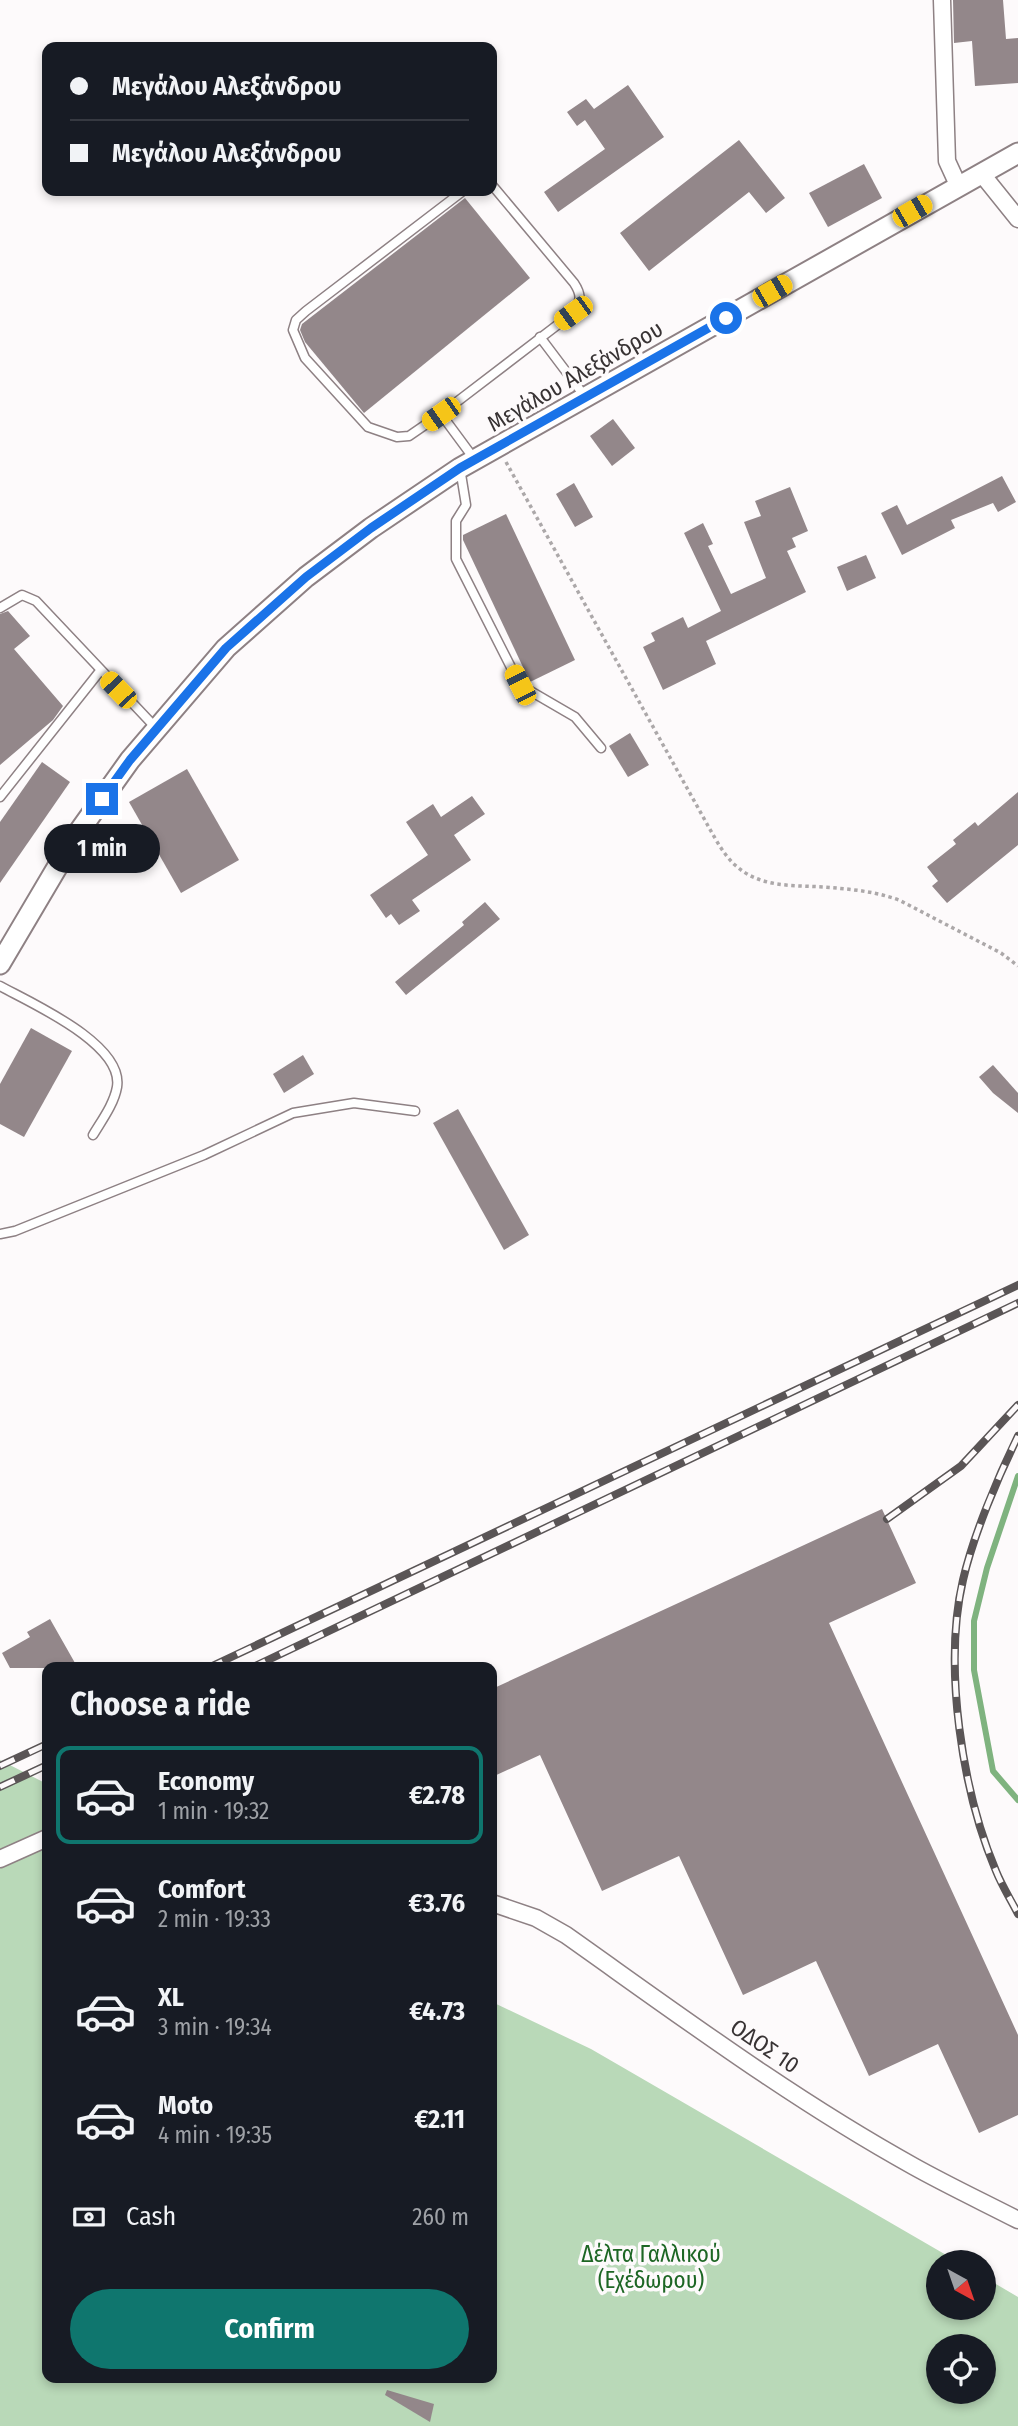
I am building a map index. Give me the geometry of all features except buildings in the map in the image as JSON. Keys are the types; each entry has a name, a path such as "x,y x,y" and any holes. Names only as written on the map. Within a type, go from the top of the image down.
{"street":[{"path":"942,0 947,161 958,185"},
{"name":"Μεγάλου Αλεξάνδρου","path":"0,964 75,837 130,760 226,648 306,577 408,502 468,464 1018,153"},
{"path":"981,173 1018,219"},
{"path":"0,1860 42,1841"},
{"name":"ΟΔΟΣ 10","path":"497,1905 536,1918 566,1935 794,2093 913,2166 1018,2220"}],"lane":[{"path":"456,196 306,311 296,320 293,330 305,358 368,427 397,437 410,436 441,414 573,313 580,299 579,291 497,191"},
{"path":"540,337 586,398"},
{"path":"441,414 468,464 466,505 456,521 456,559 520,685 575,718 601,748"},
{"path":"0,608 23,595 36,601 156,728"},
{"path":"0,797 100,671"},
{"path":"0,986 89,1037 112,1063 117,1073 117,1087 108,1112 93,1135"},
{"path":"0,1234 15,1231 152,1177 293,1113 354,1103 415,1111"}],"path":[{"path":"498,448 721,849 736,866 757,879 783,886 859,891 899,900 1001,953 1018,966"}],"green space":[{"name":"Δέλτα Γαλλικού (Εχέδωρου)","path":"0,1760 42,1781 42,2383 497,2383 497,2004 591,2049 938,2250 926,2250 926,2320 996,2320 996,2284 1018,2297 1018,2426 0,2426"}],"waterway":[{"path":"1018,1476 987,1568 974,1621 974,1670 993,1771 1018,1800"}],"railway":[{"path":"221,1662 1018,1285"},
{"path":"264,1662 1018,1303"},
{"path":"887,1519 961,1466 1018,1405"},
{"path":"1018,1436 987,1507 967,1563 957,1614 955,1650 959,1728 974,1804 996,1871 1018,1914"},
{"path":"0,1766 42,1746"},
{"path":"0,1787 42,1767"}],"route":[{"path":"102,799 130,760 226,648 306,577 371,528 460,468 726,318"}]}
